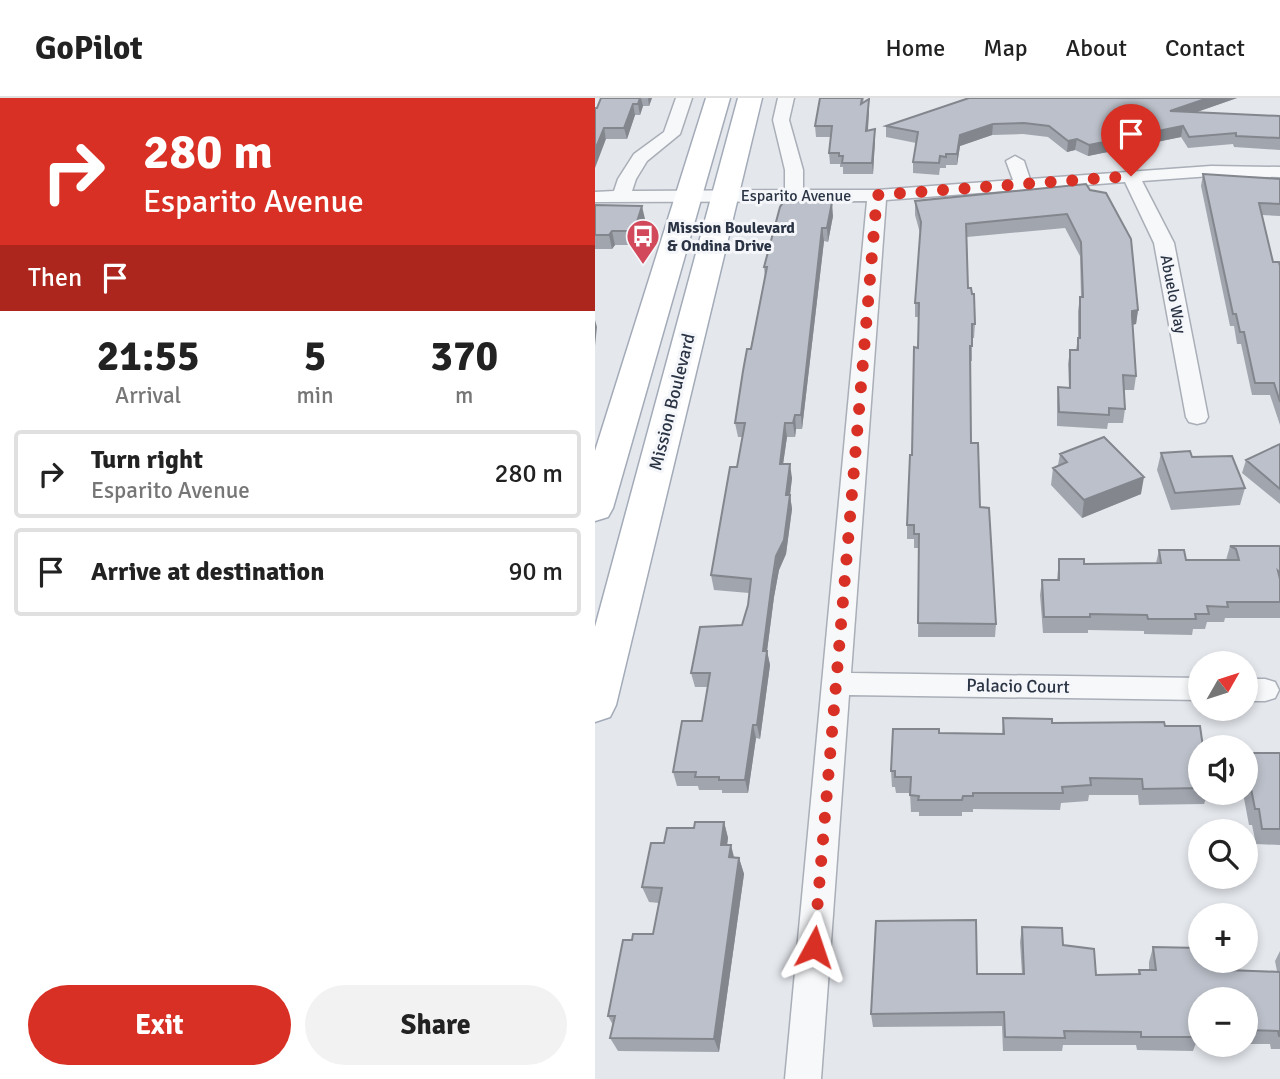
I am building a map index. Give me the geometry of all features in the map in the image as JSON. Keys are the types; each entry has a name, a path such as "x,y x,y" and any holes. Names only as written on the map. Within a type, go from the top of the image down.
{"main road":[{"path":"595,508 717,98"},
{"name":"Mission Boulevard","path":"595,705 750,98"}],"street":[{"path":"622,197 627,179 641,158 672,134 684,98"},
{"path":"786,98 781,120 794,170 794,195"},
{"path":"1015,161 1024,186"},
{"name":"Esparito Avenue","path":"595,197 877,195 1211,171 1280,172"},
{"name":"Abuelo Way","path":"1131,176 1164,243 1196,417"},
{"path":"803,1079 877,195"},
{"name":"Palacio Court","path":"836,684 1188,689"}],"building":[{"path":"601,98 640,98 638,104 633,104 624,128 604,128 595,150 595,108"},
{"path":"820,98 862,98 861,104 869,99 866,131 875,129 872,163 842,163 843,156 829,153 832,126 815,126"},
{"path":"969,98 1208,98 1170,111 1280,116 1280,138 1236,136 1236,133 1189,137 1183,126 1089,145 1077,139 1068,141 1049,126 1024,123 993,124 960,135 957,154 940,156 939,163 913,162 918,132 886,126"},
{"path":"1203,174 1280,179 1280,204 1259,203 1273,262 1279,262 1280,266 1280,402 1274,383 1255,383 1244,332 1240,332 1236,314 1233,314"},
{"path":"1086,184 1090,190 1106,193 1131,239 1138,310 1132,311 1136,376 1123,375 1125,409 1109,408 1109,415 1059,412 1058,387 1070,388 1070,350 1078,350 1080,297 1083,297 1081,242 1067,214 966,224 968,288 971,288 974,294 975,324 972,324 970,346 971,443 978,443 980,507 989,508 996,624 918,623 919,534 914,534 914,525 907,525 912,455 914,347 918,348 919,303 915,303 921,222 915,201"},
{"path":"784,201 832,202 827,228 822,228 801,415 795,415 793,423 785,423 780,464 790,464 786,495 790,495 784,540 776,556 772,582 763,651 767,651 757,725 753,725 745,780 695,777 696,772 673,772 682,721 702,721 710,673 691,673 700,627 742,625 748,605 751,579 711,575 730,467 737,467 745,423 735,423 747,349 751,349 767,267 764,267"},
{"path":"595,205 642,206 634,231 612,231 609,235 595,235"},
{"path":"1104,437 1144,477 1084,500 1053,468 1067,462 1060,454"},
{"path":"1280,444 1280,489 1246,460"},
{"path":"1190,451 1192,457 1232,456 1245,488 1175,493 1161,453"},
{"path":"1230,546 1280,546 1280,602 1227,602 1228,607 1207,606 1209,614 1195,614 1196,619 1148,619 1147,615 1090,614 1090,617 1044,617 1042,580 1059,580 1059,559 1084,559 1084,564 1161,563 1159,550 1184,550 1186,560 1239,560 1236,549"},
{"path":"1003,718 1052,719 1052,723 1164,722 1165,726 1200,726 1201,735 1188,735 1188,788 1143,789 1142,779 1090,778 1091,785 1062,787 1063,793 973,793 973,796 963,796 962,800 918,800 919,796 910,795 911,777 895,777 895,771 891,771 893,729 1004,734"},
{"path":"1258,753 1280,753 1280,829 1262,829 1259,809 1255,809 1254,805 1258,805"},
{"path":"695,822 724,822 721,845 731,845 729,857 739,858 714,1039 610,1038 615,1016 608,1016 623,940 632,940 633,934 653,934 662,888 642,887 651,843 664,843 667,828 694,828"},
{"path":"976,920 977,974 1024,974 1022,927 1062,928 1063,945 1094,949 1096,975 1140,974 1139,970 1156,970 1153,947 1188,948 1188,973 1280,972 1280,1036 1278,1031 1258,1030 1258,987 1188,987 1188,1037 1141,1037 1141,1032 1064,1031 1065,1038 1005,1037 1004,1012 871,1014 876,921"}],"place":[{"name":"Mission Boulevard & Ondina Drive","path":"643,266"}],"route":[{"path":"814,947 877,195 1131,176"}]}
